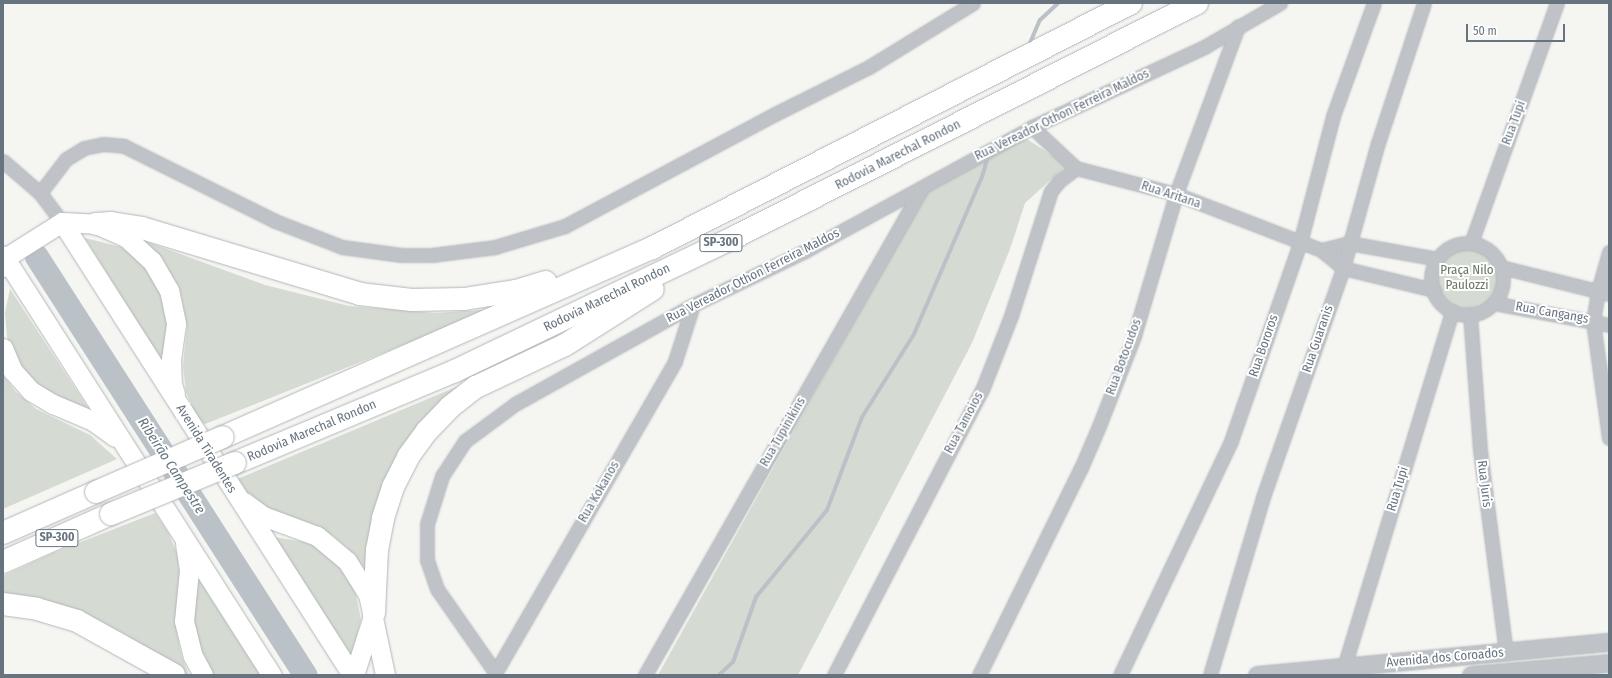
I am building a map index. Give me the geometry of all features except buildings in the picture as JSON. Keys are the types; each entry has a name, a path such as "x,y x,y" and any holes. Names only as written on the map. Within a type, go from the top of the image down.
{"highway":[{"name":"Rodovia Marechal Rondon","path":"3,533 652,248 1131,3"},
{"name":"Rodovia Marechal Rondon","path":"3,562 111,514 455,371 735,237 1197,3"},
{"path":"96,224 112,223 142,228 346,290 412,300 464,299 516,291 652,248"},
{"path":"374,613 377,550 383,518 393,487 408,457 427,431 450,407 476,387 565,345 735,237"},
{"path":"3,604 37,608 77,621 174,675"}],"main road":[{"path":"181,409 172,384 171,358 176,324 169,290 162,275 141,248 117,232 96,224 58,225 7,259 272,675"},
{"name":"Avenida Tiradentes","path":"58,225 181,409 353,675"},
{"path":"3,348 13,371 31,391 53,404 93,421 126,447"},
{"path":"234,493 263,516 317,536 333,547 359,577 374,613 385,675"},
{"path":"180,530 185,543 189,570 184,621 193,656 204,675"},
{"path":"353,675 374,613"}],"street":[{"path":"40,193 66,159 84,148 104,144 124,146 275,221 342,247 400,255 432,255 495,247 565,226 777,113 869,67 974,3"},
{"name":"Rua Vereador Othon Ferreira Maldos","path":"495,674 437,589 427,560 427,524 442,476 465,441 515,404 693,305 805,251 1032,127 1204,47 1280,3"},
{"name":"Rua Bororos","path":"1120,675 1231,441 1300,243 1333,116 1374,3"},
{"name":"Rua Guaranis","path":"1210,675 1263,497 1343,268 1378,143 1424,3"},
{"name":"Rua Tupi","path":"1471,243 1557,3"},
{"name":"Rua Botocudos","path":"979,675 1081,468 1099,426 1134,336 1176,194 1238,26"},
{"name":"Rua Aritana","path":"1032,127 1076,168 1176,194 1321,250 1343,268 1434,290"},
{"path":"3,161 40,193 58,225"},
{"name":"Rua Tamoios","path":"834,675 982,390 998,353 1051,191 1059,181 1076,168"},
{"name":"Rua Tupinikins","path":"645,675 922,188"},
{"path":"1321,250 1349,243 1438,259"},
{"path":"1471,243 1490,250 1501,266 1502,286 1494,303 1479,313 1470,314 1452,311 1438,299 1432,280 1438,259 1453,246 1471,243"},
{"path":"1609,252 1603,293 1593,321 1609,438"},
{"path":"1501,266 1603,293"},
{"name":"Rua Cangangs","path":"1494,303 1609,325"},
{"name":"Rua Kokanos","path":"495,674 675,361 693,305"},
{"name":"Rua Tupi","path":"1344,667 1452,311"},
{"name":"Rua Juris","path":"1470,314 1480,450 1506,652"},
{"name":"Avenida dos Coroados","path":"1257,675 1609,642"},
{"name":"Avenida dos Coroados","path":"1471,675 1609,663"}],"green space":[{"path":"1019,134 1067,165 1025,203 1010,249 972,343 798,675 658,675 927,192"},
{"path":"85,238 121,247 141,261 157,280 169,314 162,362"},
{"path":"145,241 265,285 349,306 436,313 493,309 205,424 199,422 186,392 183,366 187,327 180,290 162,258"},
{"name":"Praça Nilo Paulozzi","path":"1461,247 1473,247 1489,256 1496,266 1498,278 1496,290 1489,300 1473,309 1461,309 1450,304 1441,295 1436,284 1436,272 1441,261 1450,252"},
{"path":"10,289 88,408 51,397 22,371 7,337 5,313"},
{"path":"3,375 15,391 36,409 90,435 117,459 3,509"},
{"path":"475,379 427,418 371,578 355,555 333,536 320,529 282,518 251,498 235,480"},
{"path":"155,513 168,532 177,553 180,577 176,628 181,654 189,675 185,675 126,635 90,616 3,595 3,576 53,553"},
{"path":"274,537 311,543 332,555 354,584 361,620 351,656"},
{"path":"198,578 260,675 213,675 207,667 192,630 194,591"}],"waterway":[{"path":"1030,43 1040,20 1058,3"},
{"path":"719,675 733,662 756,597 827,510 862,417 914,334 982,177 988,156"},
{"name":"Ribeirão Campestre","path":"37,257 305,675"}]}
